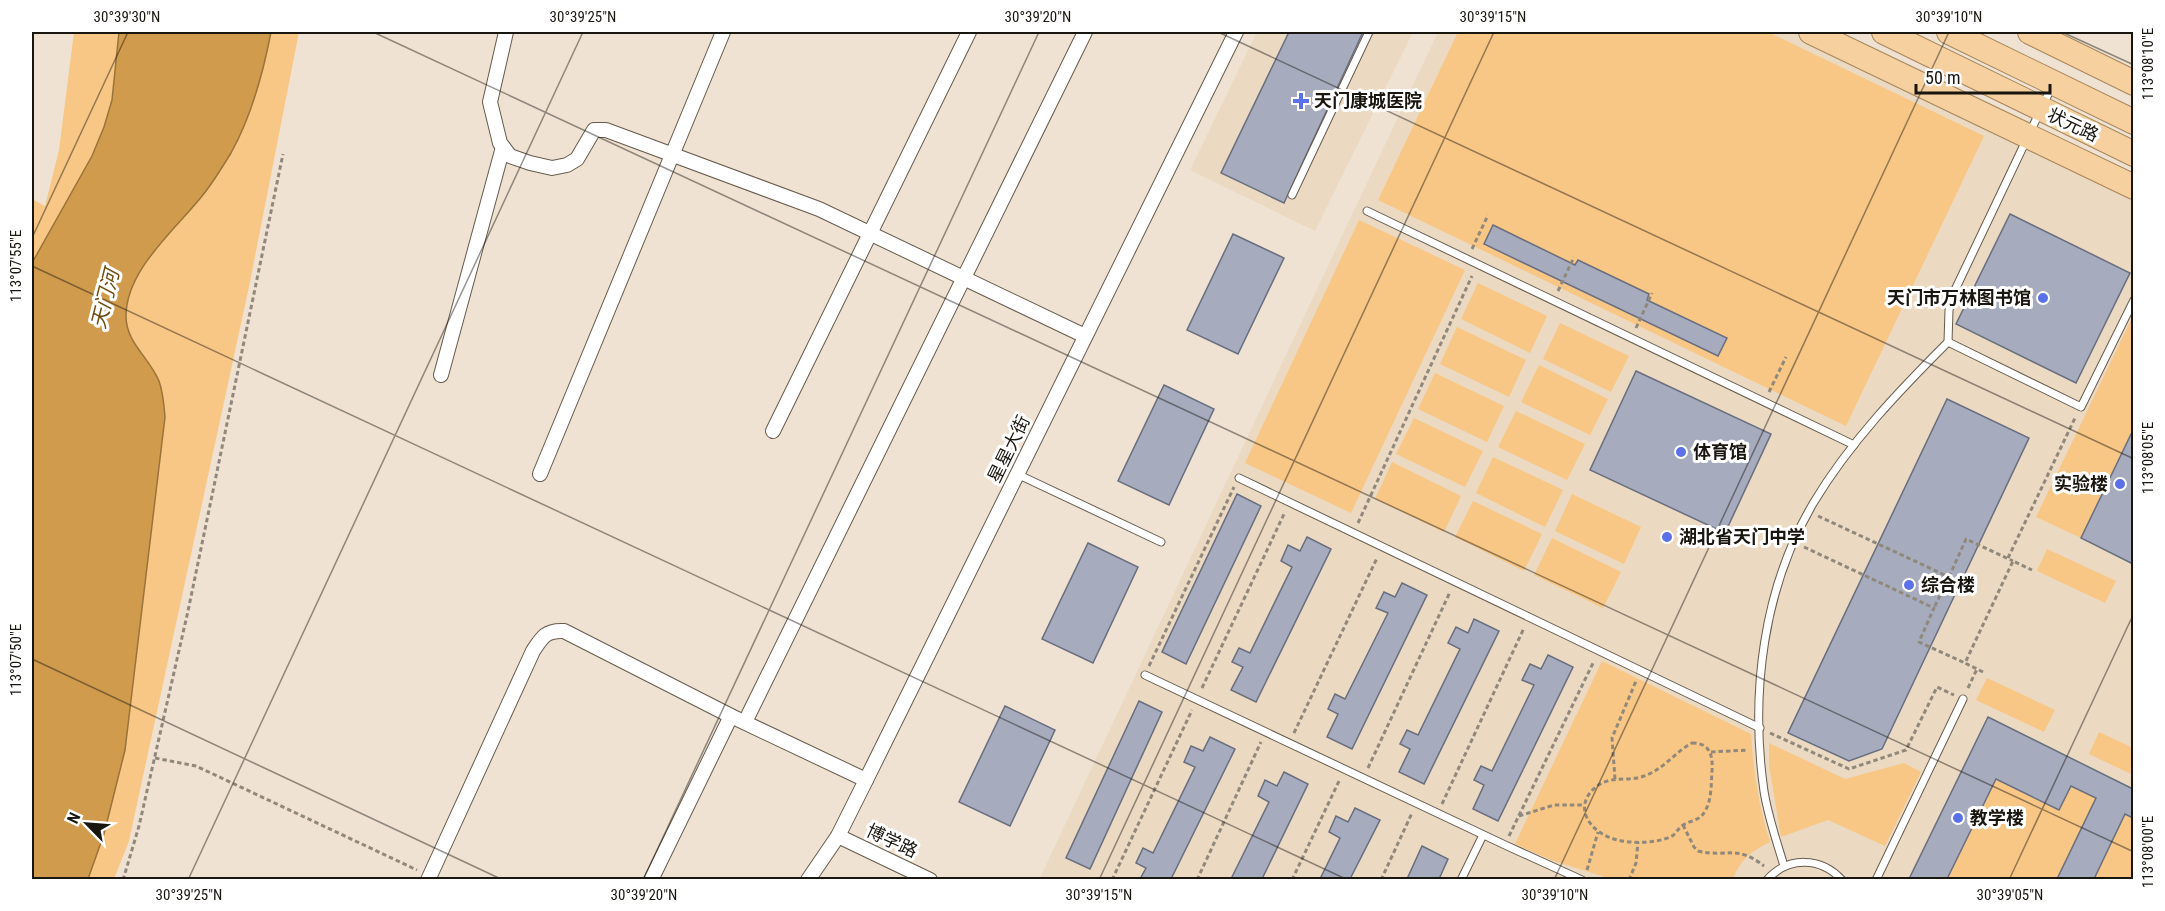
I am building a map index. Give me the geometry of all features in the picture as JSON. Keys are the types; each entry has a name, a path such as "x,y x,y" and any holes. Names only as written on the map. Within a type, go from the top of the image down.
{"highway":[{"path":"1810,32 2133,187"},
{"name":"状元路","path":"1884,32 2133,154"},
{"name":"状元路","path":"1948,32 2133,122"},
{"path":"2030,32 2133,83"}],"street":[{"path":"506,32 490,102 500,143 510,156 552,168 567,165 577,159 594,130 606,130 819,209 1085,336"},
{"path":"540,474 723,32"},
{"path":"773,431 969,32"},
{"path":"745,722 1084,32"},
{"name":"星星大街","path":"808,879 838,836 1236,32"},
{"path":"441,375 503,147"},
{"path":"432,878 533,651 541,638 552,630 564,631 731,716 866,780"},
{"path":"651,879 731,716"},
{"name":"博学路","path":"838,836 930,879"}],"lane":[{"path":"1292,195 1370,32"},
{"path":"1784,866 1764,793 1760,728 1761,668 1777,588 1809,511 1828,480 1883,409 1948,342 1949,310 1954,292 2054,84"},
{"path":"1367,211 1854,445"},
{"path":"1948,342 2081,407 2133,300"},
{"path":"1017,474 1161,542"},
{"path":"1239,478 1760,728"},
{"path":"1145,675 1483,835 1582,879"},
{"path":"1876,879 1963,699"},
{"path":"1461,879 1483,835"},
{"path":"1767,879 1784,866 1799,862 1815,863 1829,868 1842,879"}],"path":[{"path":"123,879 130,862 188,610 283,154"},
{"path":"1467,259 1488,215"},
{"path":"1553,301 1574,256"},
{"path":"1353,533 1477,264"},
{"path":"1631,338 1652,293"},
{"path":"1765,402 1786,357"},
{"path":"2008,558 2081,407"},
{"path":"1145,675 1239,478"},
{"path":"1112,879 1290,502"},
{"path":"1809,511 1949,577"},
{"path":"1983,672 1918,642 1966,539 2032,570"},
{"path":"1794,543 1934,608"},
{"path":"1289,743 1382,547"},
{"path":"1965,663 2013,561"},
{"path":"1363,778 1455,582"},
{"path":"1437,813 1529,617"},
{"path":"1505,845 1599,651"},
{"path":"1760,728 1849,769 1906,750 1937,687 1963,699 1977,669"},
{"path":"1615,779 1612,738 1640,671"},
{"path":"1197,879 1265,732"},
{"path":"1692,743 1699,743 1711,752 1713,759 1707,807 1698,819 1683,825 1672,836 1638,842 1613,839 1598,832 1584,814 1584,805 1594,788 1602,783 1615,779 1630,780 1645,776 1657,770 1692,743"},
{"path":"1711,752 1761,749"},
{"path":"155,758 196,766 432,878"},
{"path":"1292,879 1344,769"},
{"path":"1381,879 1417,804"},
{"path":"1519,816 1554,805 1584,805"},
{"path":"1683,825 1698,851 1743,853 1752,856 1773,873"},
{"path":"1586,871 1598,832"},
{"path":"1629,879 1635,863 1638,842"}],"shaded area":[{"path":"74,32 299,32 250,282 129,841 114,879 32,879 32,199 45,206 59,150"},
{"name":"天门康城医院","path":"1257,32 1413,32 1315,231 1190,170"},
{"name":"湖北省天门中学","path":"1438,32 1797,32 2133,194 2133,879 1039,880"},
{"path":"1458,32 1768,32 1984,136 1846,426 1378,200"},
{"path":"1359,220 1465,270 1351,513 1245,463"},
{"path":"1478,283 1547,316 1530,353 1461,319"},
{"path":"2133,316 2133,430 2081,538 2036,517"},
{"path":"1560,323 1629,356 1611,392 1543,359"},
{"path":"1457,327 1526,360 1509,397 1440,364"},
{"path":"1539,365 1608,399 1590,435 1521,402"},
{"path":"1435,373 1504,406 1487,442 1418,409"},
{"path":"1516,411 1585,444 1567,480 1498,447"},
{"path":"1414,418 1483,451 1465,487 1396,454"},
{"path":"1493,457 1563,490 1545,527 1476,493"},
{"path":"1392,462 1461,496 1444,532 1375,499"},
{"path":"1572,494 1641,527 1624,564 1555,531"},
{"path":"1473,501 1542,534 1524,571 1455,537"},
{"path":"1552,538 1621,572 1603,608 1534,575"},
{"path":"2047,549 2116,581 2105,603 2037,571"},
{"path":"1602,661 1751,734 1757,789 1770,842 1747,857 1739,866 1733,879 1611,879 1551,860 1515,844"},
{"path":"1987,678 2055,710 2044,732 1976,700"},
{"path":"2099,732 2133,748 2133,775 2089,754"},
{"path":"1769,743 1845,779 1904,763 1921,772 1885,846 1828,820 1781,837 1769,765"},
{"path":"2007,756 2018,790 2059,810 2071,786 2096,798 2057,879 1947,880"},
{"path":"2125,814 2133,818 2133,879 2094,880"}],"water":[{"name":"天门河","path":"119,32 271,32 256,94 231,153 206,191 144,265 128,298 127,326 134,342 159,381 165,417 125,750 104,834 88,879 32,879 32,263 92,156 104,127 112,100"}],"building":[{"path":"1289,32 1363,32 1284,203 1221,173"},
{"name":"天门市万林图书馆","path":"2010,214 2130,273 2076,383 1956,324"},
{"path":"1493,225 1575,265 1578,260 1649,294 1647,300 1727,338 1718,356 1484,244"},
{"path":"1233,234 1284,258 1238,354 1187,330"},
{"name":"体育馆","path":"1636,371 1771,434 1725,533 1590,470"},
{"path":"1164,385 1214,409 1169,505 1118,481"},
{"name":"综合楼","path":"1947,399 2029,438 1882,749 1849,761 1788,733"},
{"name":"实验楼","path":"2133,430 2133,564 2081,538"},
{"path":"1237,494 1261,506 1186,664 1162,652"},
{"path":"1307,537 1331,549 1256,702 1231,690 1243,667 1232,662 1239,648 1250,653 1292,567 1281,561 1288,545 1300,551"},
{"path":"1088,543 1138,567 1093,663 1042,639"},
{"path":"1402,583 1427,595 1352,749 1327,737 1338,714 1328,709 1335,694 1345,699 1388,613 1376,608 1384,592 1395,597"},
{"path":"1474,619 1499,631 1424,784 1399,772 1410,749 1400,744 1407,730 1418,735 1460,649 1448,643 1456,627 1468,633"},
{"path":"1548,655 1573,667 1498,821 1473,809 1484,785 1474,780 1481,766 1492,771 1534,685 1522,680 1530,664 1541,669"},
{"path":"1139,701 1162,712 1090,869 1066,858"},
{"path":"1005,706 1055,730 1010,826 959,802"},
{"path":"1988,717 2133,789 2133,818 2125,814 2094,879 2057,879 2096,798 2071,786 2059,810 1996,779 1947,879 1909,879"},
{"path":"1210,737 1235,749 1171,879 1140,879 1146,868 1136,863 1143,848 1153,853 1195,767 1184,762 1191,746 1203,751"},
{"path":"1284,772 1308,784 1262,879 1231,879 1269,802 1258,796 1265,780 1277,786"},
{"path":"1355,808 1380,820 1350,879 1320,879 1340,838 1329,832 1336,816 1348,822"},
{"path":"1422,846 1448,859 1439,879 1407,879"}],"place":[{"name":"天门康城医院","path":"1301,101"},
{"name":"天门市万林图书馆","path":"2043,298"},
{"name":"体育馆","path":"1681,452"},
{"name":"实验楼","path":"2120,484"},
{"name":"湖北省天门中学","path":"1667,537"},
{"name":"综合楼","path":"1909,585"},
{"name":"教学楼","path":"1958,818"}]}
